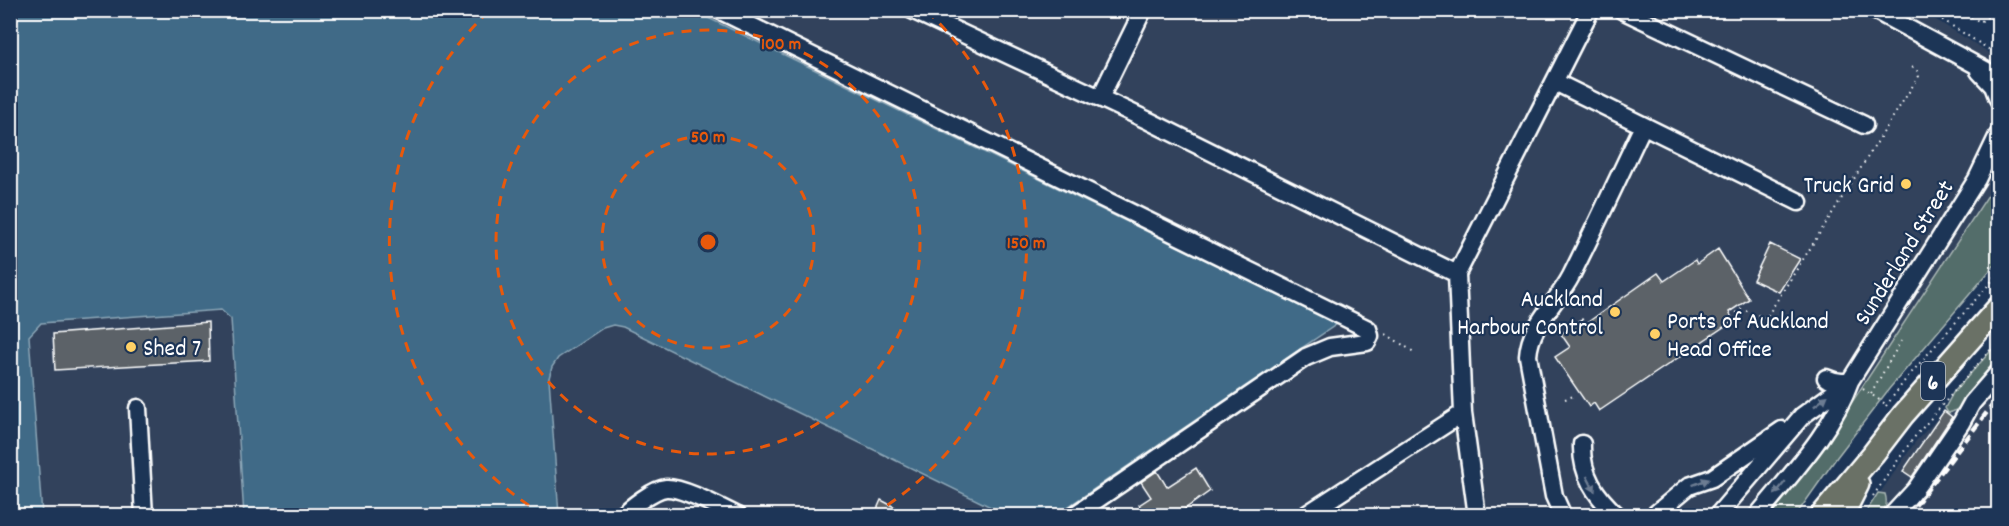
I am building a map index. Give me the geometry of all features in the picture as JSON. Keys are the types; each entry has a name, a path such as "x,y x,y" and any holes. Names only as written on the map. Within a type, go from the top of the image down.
{"main road":[{"name":"6","path":"1821,516 1903,416 1998,308"},
{"name":"6","path":"1842,516 1873,454"}],"street":[{"path":"719,10 1365,327 1369,332 1367,342 1336,346 1306,357 1073,516"},
{"path":"912,10 1100,98 1457,274"},
{"path":"1100,98 1143,10"},
{"path":"1622,10 1863,125"},
{"path":"1874,10 1998,77"},
{"path":"1477,516 1463,412 1457,274 1591,11"},
{"path":"1968,62 1993,86 1998,99"},
{"path":"1555,82 1799,202"},
{"path":"1563,516 1554,496 1528,356 1529,343 1538,325 1569,279 1643,126"},
{"name":"Sunderland Street","path":"1757,516 1803,460 1844,398 1856,385 1998,139"},
{"path":"1892,515 1916,489 1972,403 1998,373"},
{"path":"1826,378 1856,385"},
{"name":"Sunderland Street","path":"1736,492 1803,416 1856,385"},
{"path":"138,408 144,516"},
{"path":"1304,516 1463,412"},
{"path":"1653,516 1689,486 1712,478 1803,416"},
{"path":"1582,444 1583,465 1588,482 1617,516"},
{"path":"622,516 637,502 665,488 685,492 738,516"},
{"path":"1702,516 1715,503 1736,492"},
{"path":"1717,516 1736,492"}],"path":[{"path":"1927,10 1998,55"},
{"path":"1961,10 1980,22 1998,10"},
{"path":"1736,319 1737,311 1741,309 1766,318 1919,76 1917,70 1910,66"},
{"path":"1369,332 1380,330 1414,352"},
{"path":"1871,394 1893,359 1901,341"},
{"path":"1869,502 1912,440 1998,341"},
{"path":"1856,385 1887,405"},
{"path":"1565,399 1576,395"}],"shaded area":[{"path":"1920,10 1998,58 1998,180 1810,466 1769,515 559,515 549,378 552,367 558,358 603,328 613,325 623,327 1005,514 1060,512 1337,324 694,11"},
{"path":"10,11 694,11 1337,324 1060,512 1005,514 623,327 613,325 603,328 558,358 552,367 549,378 559,515 244,516 231,319 221,310 41,323 29,336 42,515 11,515"},
{"path":"221,310 231,319 244,515 42,515 29,336 41,323"},
{"path":"1998,355 1998,515 1864,516 1916,441"}],"green space":[{"path":"1998,180 1998,261 1889,389 1796,515 1769,516 1810,466"},
{"path":"1998,343 1998,365 1960,407 1948,413 1945,408 1953,393"},
{"path":"1878,493 1885,494 1886,506 1879,515 1864,515"}],"building":[{"path":"1770,244 1800,259 1779,292 1753,280"},
{"name":"Ports of Auckland Head Office","path":"1718,249 1749,299 1729,312 1731,322 1599,411 1594,403 1589,407 1555,357 1570,347 1561,334 1582,319 1585,324 1658,273 1664,281 1695,260 1697,264"},
{"name":"Shed 7","path":"208,322 209,361 55,370 53,334"},
{"path":"1944,411 1952,417 1912,477 1903,471"},
{"path":"1196,468 1210,491 1175,516 1146,516 1139,505 1151,497 1141,482 1157,471 1167,487"},
{"path":"881,500 912,516 874,516"}],"railway":[{"path":"1907,516 1998,398"},
{"path":"1990,516 1998,503"}],"place":[{"name":"Truck Grid","path":"1906,184"},
{"name":"Auckland Harbour Control","path":"1615,312"},
{"name":"Ports of Auckland Head Office","path":"1655,334"},
{"name":"Shed 7","path":"131,347"}]}
